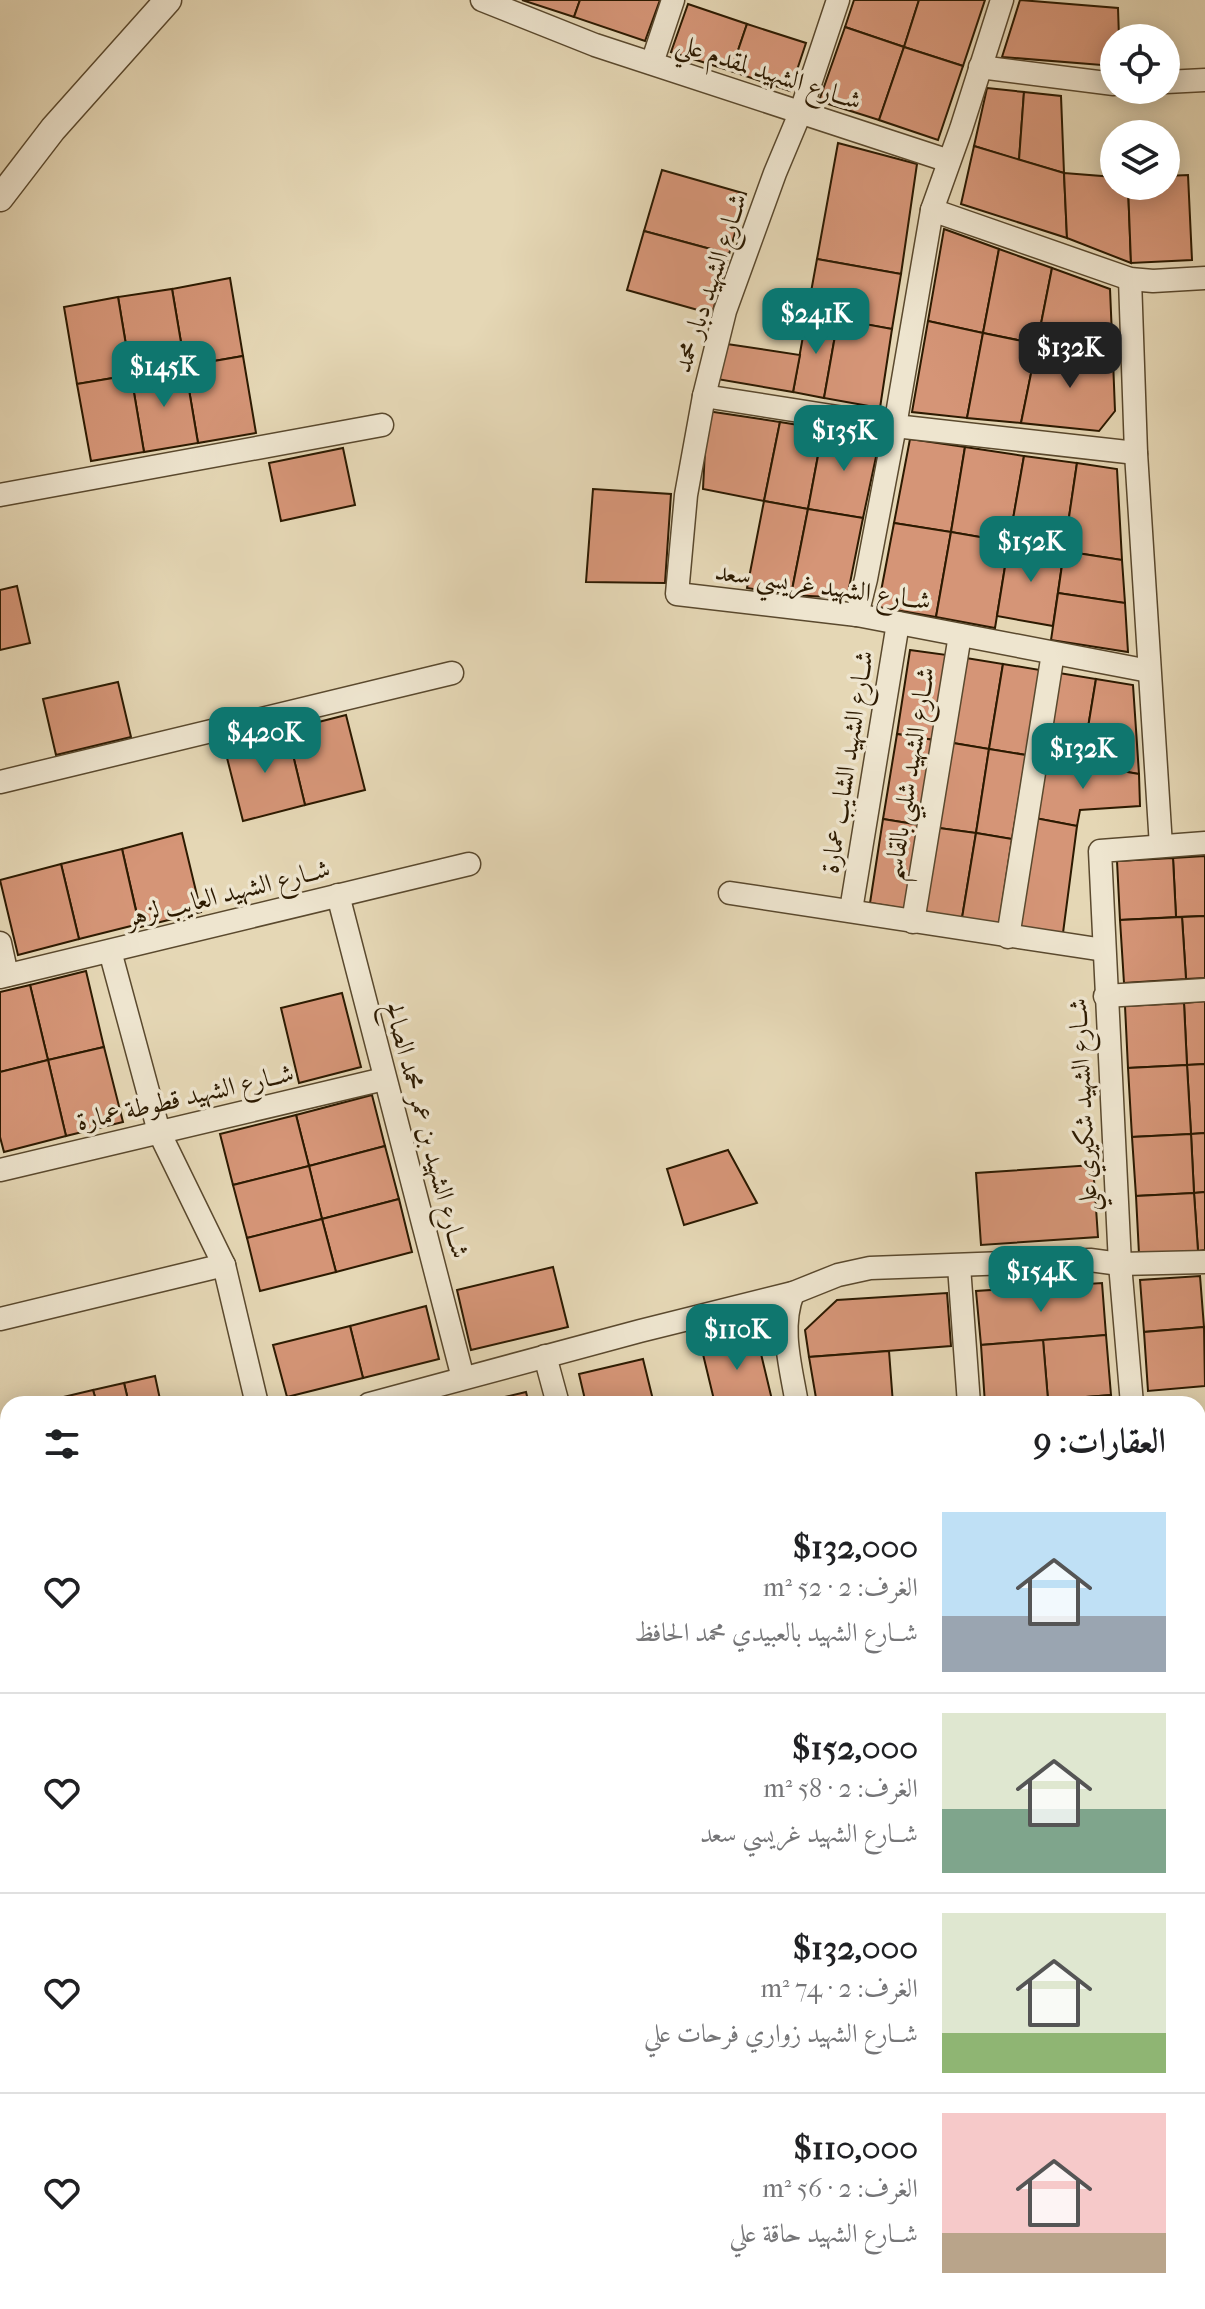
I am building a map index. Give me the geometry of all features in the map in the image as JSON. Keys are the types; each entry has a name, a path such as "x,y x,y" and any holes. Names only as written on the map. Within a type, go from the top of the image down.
{"street":[{"path":"0,198 53,129 168,0"},
{"name":"شــارع الشهيد لمقدم علي","path":"482,0 595,45 949,161"},
{"path":"652,63 673,0"},
{"name":"شــارع الشهيد دبار محمد","path":"677,594 686,495 704,396 725,311 801,111 838,0"},
{"path":"857,615 895,426 932,210 1002,0"},
{"path":"980,67 1100,82"},
{"path":"1180,81 1205,80"},
{"path":"932,210 1130,279 1205,278"},
{"path":"1130,279 1136,453 1161,846 1205,843"},
{"path":"704,396 895,426 1136,453"},
{"path":"0,495 382,425"},
{"name":"شــارع الشهيد غريسي سعد","path":"677,594 857,615 1149,671"},
{"name":"شــارع الشهيد الشايب عمارة","path":"851,910 898,623"},
{"name":"شــارع الشهيد شلبي بالقاسم","path":"913,922 960,635"},
{"path":"1008,937 1053,653"},
{"path":"0,782 452,673"},
{"name":"شــارع الشهيد شكيري علي","path":"1131,1396 1120,1264 1100,851 1161,846"},
{"name":"شــارع الشهيد العايب لزهر","path":"4,976 469,864"},
{"path":"730,893 1104,950"},
{"name":"شــارع الشهيد بن عمر محمد الصالح","path":"338,895 463,1378"},
{"path":"0,943 4,976"},
{"path":"110,951 159,1132 224,1265 255,1396"},
{"path":"1105,996 1205,990"},
{"name":"شــارع الشهيد قطوطة عمارة","path":"0,1170 384,1079"},
{"path":"398,1396 793,1293 838,1275 870,1268 1090,1260 1120,1264 1205,1262"},
{"path":"0,1319 224,1265"},
{"path":"959,1266 968,1396"},
{"path":"793,1293 785,1326 796,1396"},
{"path":"545,1356 556,1396"}],"building":[{"path":"522,0 580,0 574,17"},
{"path":"580,0 660,0 645,41 574,17"},
{"path":"854,0 919,0 904,47 845,27"},
{"path":"919,0 985,0 963,66 904,47"},
{"path":"1020,0 1118,8 1119,24 1100,24 1100,65 1002,57"},
{"path":"688,4 747,24 731,71 671,52"},
{"path":"747,24 806,43 790,91 731,71"},
{"path":"845,27 904,47 879,120 819,101"},
{"path":"904,47 963,66 938,140 879,120"},
{"path":"987,88 1024,92 1019,160 974,146"},
{"path":"1024,92 1061,96 1064,173 1019,160"},
{"path":"838,143 917,164 901,274 817,259"},
{"path":"974,146 1064,173 1067,238 961,204"},
{"path":"662,170 746,194 729,254 644,231"},
{"path":"1064,173 1100,176 1100,200 1129,200 1131,263 1067,238"},
{"path":"1180,175 1188,175 1192,260 1131,263 1129,200 1180,200"},
{"path":"944,229 999,249 983,333 928,321"},
{"path":"644,231 729,254 712,314 627,290"},
{"path":"999,249 1052,268 1037,344 983,333"},
{"path":"817,259 901,274 892,329 807,314"},
{"path":"1052,268 1110,289 1113,360 1037,344"},
{"path":"230,278 243,356 185,366 172,289"},
{"path":"172,289 185,366 131,375 118,297"},
{"path":"118,297 131,375 77,384 64,307"},
{"path":"807,314 838,319 824,398 793,392"},
{"path":"838,319 892,329 880,408 824,398"},
{"path":"928,321 983,333 967,418 912,412"},
{"path":"983,333 1037,344 1021,423 967,418"},
{"path":"727,344 800,355 793,392 717,379"},
{"path":"1037,344 1113,360 1115,411 1099,431 1021,423"},
{"path":"243,356 256,433 198,443 185,366"},
{"path":"185,366 198,443 144,452 131,375"},
{"path":"131,375 144,452 91,461 77,384"},
{"path":"707,411 780,422 764,501 703,489"},
{"path":"780,422 823,429 808,509 764,501"},
{"path":"823,429 880,438 863,518 808,509"},
{"path":"910,439 965,447 951,532 894,523"},
{"path":"965,447 1024,456 1009,542 951,532"},
{"path":"343,448 355,505 281,521 269,463"},
{"path":"1024,456 1077,463 1064,551 1009,542"},
{"path":"1077,463 1117,469 1122,560 1064,551"},
{"path":"593,489 671,494 665,583 586,582"},
{"path":"764,501 808,509 791,595 747,588"},
{"path":"808,509 863,518 847,598 791,595"},
{"path":"894,523 951,532 936,617 878,607"},
{"path":"951,532 1009,542 995,628 936,617"},
{"path":"1009,542 1064,551 1053,626 997,616"},
{"path":"1064,551 1122,560 1125,603 1058,593"},
{"path":"17,586 30,643 0,650 0,590"},
{"path":"1058,593 1125,603 1128,652 1051,640"},
{"path":"910,650 947,655 934,740 897,734"},
{"path":"966,658 1003,664 989,749 953,743"},
{"path":"1003,664 1040,670 1026,755 989,749"},
{"path":"1059,673 1096,679 1082,764 1046,758"},
{"path":"1096,679 1133,685 1139,774 1082,764"},
{"path":"118,682 131,737 56,755 43,699"},
{"path":"346,715 365,790 305,805 287,730"},
{"path":"287,730 305,805 243,821 224,746"},
{"path":"897,734 934,740 920,825 883,819"},
{"path":"953,743 989,749 976,833 939,828"},
{"path":"989,749 1026,755 1012,839 976,833"},
{"path":"1046,758 1139,774 1140,806 1080,810 1077,826 1035,818"},
{"path":"1035,818 1077,826 1063,933 1019,927"},
{"path":"883,819 920,825 907,909 870,903"},
{"path":"939,828 976,833 962,918 925,913"},
{"path":"182,833 201,912 140,927 122,849"},
{"path":"976,833 1012,839 999,924 962,918"},
{"path":"122,849 139,924 79,939 61,864"},
{"path":"1205,856 1205,916 1176,917 1173,858"},
{"path":"1173,858 1176,917 1120,920 1117,861"},
{"path":"61,864 79,939 18,955 0,880"},
{"path":"1205,916 1205,978 1186,979 1182,917"},
{"path":"1182,917 1186,979 1124,983 1120,920"},
{"path":"86,971 104,1047 48,1060 30,985"},
{"path":"30,985 48,1060 0,1072 0,992"},
{"path":"342,993 361,1067 299,1083 281,1008"},
{"path":"1205,1001 1205,1064 1187,1065 1184,1003"},
{"path":"1184,1003 1187,1065 1128,1068 1125,1006"},
{"path":"104,1047 123,1122 66,1136 48,1060"},
{"path":"48,1060 66,1136 4,1152 0,1137 0,1072"},
{"path":"1205,1064 1205,1133 1191,1134 1187,1065"},
{"path":"1187,1065 1191,1134 1132,1137 1128,1068"},
{"path":"372,1095 385,1146 309,1166 296,1115"},
{"path":"296,1115 309,1166 233,1185 220,1134"},
{"path":"1205,1133 1205,1192 1194,1193 1191,1134"},
{"path":"1191,1134 1194,1193 1136,1196 1132,1137"},
{"path":"385,1146 399,1199 322,1219 309,1166"},
{"path":"728,1150 757,1203 684,1225 667,1169"},
{"path":"1093,1165 1098,1237 981,1245 976,1173"},
{"path":"309,1166 322,1219 247,1238 233,1185"},
{"path":"1205,1192 1205,1250 1198,1251 1194,1193"},
{"path":"1194,1193 1198,1251 1139,1254 1136,1196"},
{"path":"399,1199 412,1252 336,1272 322,1219"},
{"path":"322,1219 336,1272 260,1291 247,1238"},
{"path":"553,1267 568,1327 471,1350 457,1290"},
{"path":"1200,1276 1204,1327 1144,1332 1140,1280"},
{"path":"1102,1283 1106,1335 981,1345 976,1291"},
{"path":"947,1293 951,1346 809,1357 805,1330 837,1300"},
{"path":"426,1306 439,1359 363,1378 350,1326"},
{"path":"350,1326 363,1378 287,1396 273,1345"},
{"path":"1204,1327 1205,1386 1148,1391 1144,1332"},
{"path":"756,1333 771,1396 713,1396 701,1346"},
{"path":"1106,1335 1111,1395 1048,1396 1043,1340"},
{"path":"1043,1340 1048,1396 984,1396 981,1345"},
{"path":"889,1351 892,1396 816,1396 809,1357"},
{"path":"643,1359 652,1396 584,1396 579,1374"},
{"path":"155,1376 159,1396 127,1396 124,1383"},
{"path":"124,1383 127,1396 95,1396 93,1390"},
{"path":"93,1390 95,1396 68,1396"}]}
